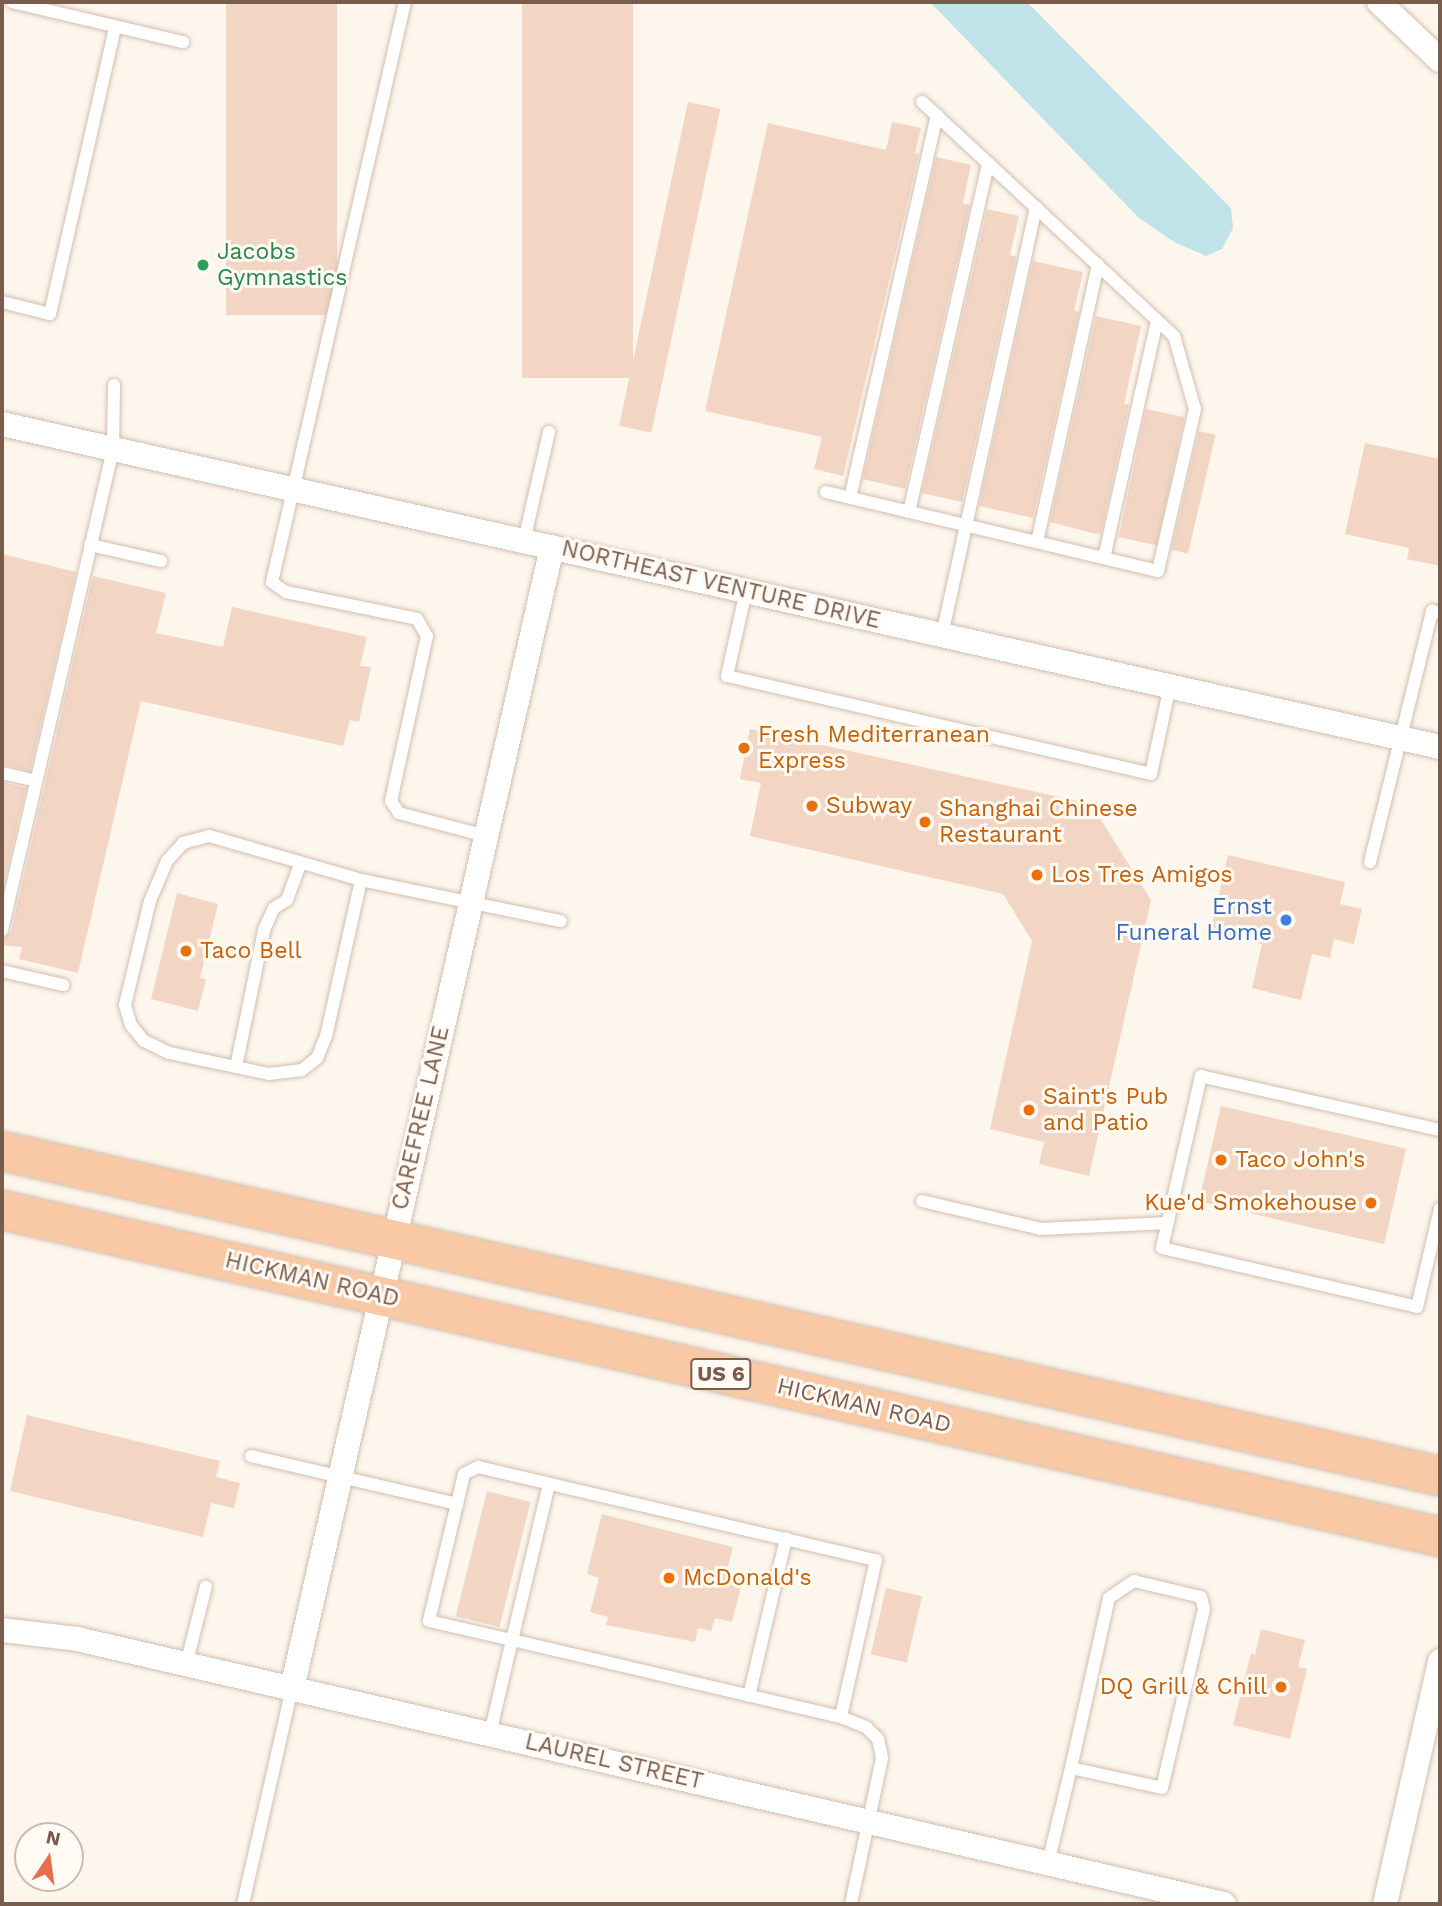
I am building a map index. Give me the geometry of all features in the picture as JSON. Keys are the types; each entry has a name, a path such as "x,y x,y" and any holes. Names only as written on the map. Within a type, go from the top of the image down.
{"highway":[{"path":"2,1151 392,1242 1440,1476"},
{"name":"HICKMAN ROAD","path":"2,1210 1440,1537"}],"street":[{"path":"1379,2 1440,60"},
{"name":"NORTHEAST VENTURE DRIVE","path":"2,424 1440,747"},
{"name":"CAREFREE LANE","path":"292,1689 552,547"},
{"name":"LAUREL STREET","path":"2,1630 53,1635 1224,1904"},
{"path":"1384,1904 1440,1661"}],"lane":[{"path":"12,2 183,42"},
{"path":"405,2 272,582 286,592 417,619 427,636 391,801 399,813 486,836"},
{"path":"2,302 50,314 115,27"},
{"path":"826,492 1157,571 1195,409 1174,336 922,102"},
{"path":"850,498 937,115"},
{"path":"909,512 988,163"},
{"path":"942,635 1036,207"},
{"path":"1037,542 1098,265"},
{"path":"1104,558 1157,321"},
{"path":"2,930 113,449 114,385"},
{"path":"524,541 550,432"},
{"path":"90,545 161,561"},
{"path":"746,591 727,676 1151,774 1170,687"},
{"path":"1370,862 1432,611 1440,613"},
{"path":"2,773 36,780"},
{"path":"361,880 326,1036 317,1058 286,1075 236,1067 169,1053 144,1041 131,1025 124,1005 150,901 167,861 183,843 209,836 361,880 561,922"},
{"path":"236,1067 264,930 274,908 287,900 301,862"},
{"path":"2,971 63,985"},
{"path":"1440,1130 1201,1076 1162,1248 1417,1307 1440,1209"},
{"path":"922,1201 1041,1229 1168,1223"},
{"path":"251,1456 457,1504"},
{"path":"841,1717 876,1560 478,1467 464,1474 429,1621 841,1717 866,1727 878,1739 882,1758 851,1904"},
{"path":"490,1734 549,1484"},
{"path":"750,1696 786,1538"},
{"path":"1048,1863 1109,1598 1134,1581 1201,1597 1204,1609 1161,1788 1071,1768"},
{"path":"186,1665 206,1586"},
{"path":"243,1904 292,1689"}],"water":[{"path":"930,2 1027,2 1231,208 1233,228 1222,249 1206,256 1174,242 1138,217"}],"building":[{"path":"226,2 337,2 337,315 226,315"},
{"path":"522,2 633,2 633,378 522,378"},
{"path":"688,102 720,109 651,433 619,426"},
{"path":"892,122 921,128 915,153 919,154 843,476 814,469 822,437 705,411 768,123 886,150"},
{"path":"936,157 971,165 963,203 970,205 905,489 863,479"},
{"path":"987,209 1019,216 1010,255 1016,257 962,502 922,493"},
{"path":"1033,261 1083,272 1074,311 1079,312 1033,518 979,506"},
{"path":"1096,316 1141,326 1124,404 1129,405 1101,533 1096,534 1050,522"},
{"path":"1146,409 1184,417 1157,545 1119,537"},
{"path":"1199,431 1216,435 1188,554 1172,550"},
{"path":"1365,443 1440,459 1440,566 1407,559 1409,548 1345,534"},
{"path":"2,554 76,572 30,771 2,764"},
{"path":"93,576 166,593 156,633 223,647 232,607 367,637 360,666 371,667 359,722 350,720 343,746 141,701 78,973 19,959 22,947 2,945 2,939 11,932"},
{"path":"750,729 1091,804 1151,900 1089,1176 1039,1164 1044,1142 990,1129 1032,941 1003,894 750,836 761,783 740,779"},
{"path":"2,782 26,788 2,892"},
{"name":"Ernst Funeral Home","path":"1228,855 1345,882 1340,904 1362,909 1354,944 1334,939 1330,958 1312,954 1301,1000 1252,988 1262,944 1210,932"},
{"path":"177,893 218,904 200,978 206,979 198,1011 151,999"},
{"path":"1221,1106 1406,1149 1384,1244 1199,1201"},
{"path":"27,1415 220,1461 216,1477 240,1483 234,1508 211,1503 203,1537 10,1491"},
{"path":"487,1491 531,1502 499,1627 456,1616"},
{"name":"McDonald's","path":"602,1514 733,1547 726,1575 743,1579 732,1622 715,1618 711,1631 698,1628 695,1642 606,1625 608,1617 590,1612 599,1578 587,1574"},
{"path":"886,1588 922,1596 907,1663 871,1654"},
{"path":"1261,1629 1305,1640 1298,1667 1307,1669 1290,1739 1233,1725 1251,1653 1255,1655"}],"place":[{"name":"Jacobs Gymnastics","path":"203,265"},
{"name":"Fresh Mediterranean Express","path":"744,748"},
{"name":"Subway","path":"812,806"},
{"name":"Shanghai Chinese Restaurant","path":"925,822"},
{"name":"Los Tres Amigos","path":"1037,875"},
{"name":"Ernst Funeral Home","path":"1286,920"},
{"name":"Taco Bell","path":"186,951"},
{"name":"Saint's Pub and Patio","path":"1029,1110"},
{"name":"Taco John's","path":"1221,1160"},
{"name":"Kue'd Smokehouse","path":"1371,1203"},
{"name":"McDonald's","path":"669,1578"},
{"name":"DQ Grill & Chill","path":"1281,1687"}]}
